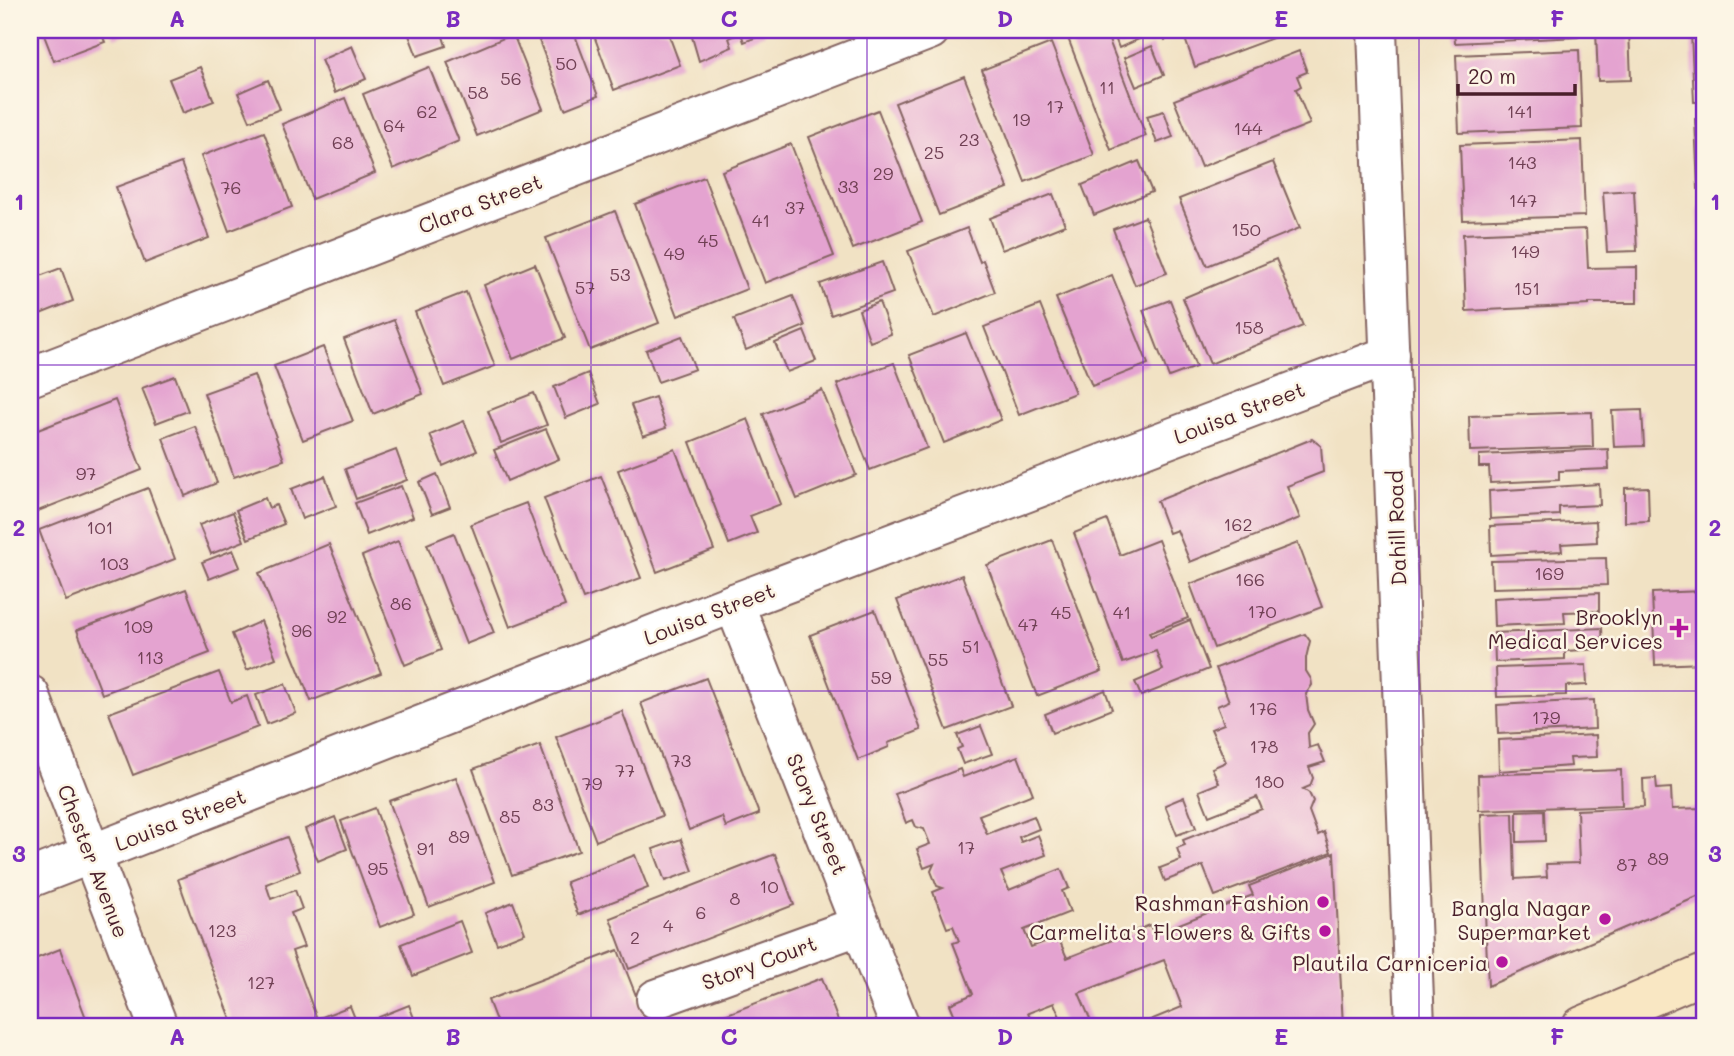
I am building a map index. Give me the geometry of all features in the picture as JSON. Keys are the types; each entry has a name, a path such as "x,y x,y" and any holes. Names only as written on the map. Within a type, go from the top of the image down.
{"main road":[{"path":"1582,1026 1704,974"}],"street":[{"name":"Clara Street","path":"30,377 930,30"},
{"name":"Dahill Road","path":"1377,30 1415,1026"},
{"name":"Louisa Street","path":"30,877 734,603 1390,355"},
{"name":"Story Street","path":"734,603 900,1026"},
{"name":"Chester Avenue","path":"30,695 158,1026"},
{"name":"Story Court","path":"656,999 861,925"}],"building":[{"path":"42,30 100,30 105,42 54,61"},
{"path":"111,30 135,30 115,38"},
{"path":"407,30 441,30 446,46 417,56"},
{"path":"535,30 573,30 598,96 565,109"},
{"path":"592,30 667,30 680,65 614,90"},
{"path":"690,30 763,30 765,34 744,42 741,33 729,38 732,47 699,61"},
{"path":"1088,30 1105,30 1146,136 1111,150 1068,38"},
{"path":"1112,30 1146,30 1148,35 1119,48"},
{"path":"1161,30 1294,30 1195,67 1183,33 1165,40"},
{"path":"1454,30 1578,30 1578,37 1455,43"},
{"path":"1596,30 1629,30 1631,80 1598,81"},
{"path":"1691,32 1704,32 1704,102 1694,102"},
{"path":"513,34 543,109 477,136 447,62"},
{"path":"1051,43 1094,155 1025,182 982,70"},
{"path":"352,46 366,79 335,93 321,60"},
{"path":"1152,46 1164,75 1136,87 1124,58"},
{"path":"1579,50 1582,128 1459,133 1456,55"},
{"path":"1299,51 1307,72 1297,76 1301,86 1296,89 1310,124 1201,167 1174,100"},
{"path":"200,67 214,101 183,113 169,79"},
{"path":"429,67 459,141 393,169 363,94"},
{"path":"964,76 1008,188 939,215 895,103"},
{"path":"268,80 280,109 250,121 238,93"},
{"path":"345,98 375,173 312,199 282,124"},
{"path":"878,110 922,222 853,249 809,137"},
{"path":"1164,111 1173,137 1157,143 1147,116"},
{"path":"1695,119 1704,119 1704,189 1698,189"},
{"path":"264,132 292,207 229,231 201,156"},
{"path":"1582,140 1585,216 1463,220 1460,145"},
{"path":"791,144 834,256 765,283 722,171"},
{"path":"1139,161 1152,192 1094,215 1082,185"},
{"path":"1273,162 1300,228 1207,266 1179,199"},
{"path":"181,163 209,238 145,263 116,187"},
{"path":"704,177 747,289 678,316 635,204"},
{"path":"1634,190 1637,251 1607,252 1603,192"},
{"path":"1053,194 1065,225 1002,250 990,218"},
{"path":"1698,207 1704,207 1704,278 1701,278"},
{"path":"615,211 659,323 590,350 546,238"},
{"path":"1145,217 1167,273 1135,285 1113,229"},
{"path":"967,228 995,292 934,317 908,251"},
{"path":"1586,229 1588,268 1637,267 1637,303 1589,303 1466,311 1463,234"},
{"path":"1276,259 1303,326 1210,364 1183,298"},
{"path":"882,262 893,293 831,315 820,284"},
{"path":"535,264 565,338 513,359 484,285"},
{"path":"61,268 73,301 30,318 30,273 32,279"},
{"path":"1112,275 1148,364 1092,386 1056,298"},
{"path":"466,292 495,366 444,386 415,312"},
{"path":"793,296 805,326 746,350 734,319"},
{"path":"1170,300 1196,367 1169,377 1143,310"},
{"path":"879,302 891,334 870,342 859,310"},
{"path":"1040,305 1075,393 1019,415 984,327"},
{"path":"394,320 423,394 373,414 344,339"},
{"path":"804,331 816,361 787,372 775,343"},
{"path":"966,333 1001,420 944,443 909,355"},
{"path":"682,336 695,369 658,382 646,350"},
{"path":"323,347 353,421 303,440 274,366"},
{"path":"894,363 927,448 870,470 837,384"},
{"path":"588,373 600,404 566,418 554,387"},
{"path":"254,375 284,460 234,477 204,393"},
{"path":"175,376 188,411 156,423 142,388"},
{"path":"822,390 856,475 797,499 763,414"},
{"path":"534,393 547,425 501,443 488,411"},
{"path":"655,397 666,428 643,436 631,405"},
{"path":"115,400 142,470 33,513 30,505 30,433"},
{"path":"1642,410 1644,446 1614,447 1612,411"},
{"path":"1592,412 1593,447 1470,451 1469,416"},
{"path":"748,419 781,504 750,516 757,533 729,544 690,442"},
{"path":"464,421 477,451 443,466 430,435"},
{"path":"195,426 217,483 185,496 163,438"},
{"path":"546,429 559,459 507,481 494,450"},
{"path":"1312,439 1321,446 1323,472 1287,486 1300,518 1190,562 1177,530 1169,533 1157,501"},
{"path":"675,449 714,550 657,572 618,470"},
{"path":"1608,449 1609,469 1559,471 1559,480 1490,483 1489,467 1479,467 1479,455"},
{"path":"396,450 407,480 356,499 345,469"},
{"path":"437,474 450,507 432,514 419,482"},
{"path":"325,476 336,506 302,519 291,489"},
{"path":"601,476 641,578 583,599 544,498"},
{"path":"1599,484 1600,505 1559,507 1559,515 1490,519 1489,491"},
{"path":"401,486 413,517 367,535 355,503"},
{"path":"1648,487 1649,521 1625,522 1625,488"},
{"path":"148,488 175,559 66,601 39,530"},
{"path":"265,498 269,508 276,505 284,524 248,539 236,510"},
{"path":"526,503 565,606 510,627 471,524"},
{"path":"233,512 244,541 211,554 199,525"},
{"path":"1107,520 1120,555 1158,540 1188,618 1149,633 1151,636 1190,620 1209,669 1141,696 1135,682 1163,670 1156,651 1123,663 1074,533"},
{"path":"1596,521 1597,542 1561,544 1562,551 1491,555 1490,526"},
{"path":"454,533 494,633 466,644 427,544"},
{"path":"1052,540 1102,671 1037,696 987,565"},
{"path":"398,541 441,650 405,665 362,556"},
{"path":"1298,543 1322,607 1214,648 1190,584"},
{"path":"329,544 381,673 311,701 259,573"},
{"path":"233,550 240,567 209,579 202,562"},
{"path":"1606,558 1607,585 1492,588 1491,561"},
{"path":"962,575 1011,706 947,730 897,600"},
{"path":"186,589 210,653 102,694 77,630"},
{"name":"Brooklyn Medical Services","path":"1704,591 1704,663 1655,665 1652,593"},
{"path":"1599,593 1599,611 1564,612 1565,623 1494,626 1493,598"},
{"path":"875,610 921,730 888,743 889,747 858,760 810,635"},
{"path":"261,621 276,658 247,670 232,634"},
{"path":"1602,628 1603,649 1565,651 1565,659 1495,662 1494,633"},
{"path":"1305,634 1310,641 1306,671 1312,685 1306,694 1308,710 1314,724 1308,733 1309,748 1318,745 1325,762 1309,767 1313,778 1310,786 1303,789 1313,801 1309,811 1318,835 1324,832 1331,852 1215,896 1203,866 1165,881 1160,868 1181,860 1177,848 1185,845 1183,840 1262,809 1257,797 1209,816 1199,791 1219,783 1212,768 1226,762 1211,729 1224,724 1217,706 1229,701 1216,668"},
{"path":"1586,665 1587,685 1566,686 1566,695 1497,697 1496,668"},
{"path":"219,672 231,702 247,696 258,727 133,775 109,713"},
{"path":"706,678 759,814 726,827 722,817 689,830 641,703"},
{"path":"285,684 296,713 267,724 256,695"},
{"path":"1105,690 1112,709 1052,733 1045,714"},
{"path":"1594,700 1595,729 1498,734 1497,705"},
{"path":"622,711 662,816 596,841 556,737"},
{"path":"981,726 992,754 963,764 957,749 962,747 957,735"},
{"path":"1596,735 1597,757 1570,758 1571,766 1499,771 1498,740"},
{"path":"540,745 579,851 512,875 473,769"},
{"path":"1018,756 1033,794 979,815 987,834 1034,816 1039,829 1019,837 1021,842 1038,835 1046,855 1001,872 1009,890 1061,869 1069,888 1062,891 1070,912 1024,930 1031,947 1058,937 1067,958 1150,925 1154,934 1253,895 1249,886 1334,853 1343,1026 1136,1026 1182,1007 1164,960 1079,993 1093,1026 1064,1026 1054,1003 1028,1013 1033,1026 959,1026 950,1004 973,994 953,943 959,941 953,926 947,928 933,892 943,888 937,886 931,871 934,864 924,868 917,849 930,844 924,829 916,827 913,820 906,823 895,794 960,769 963,777"},
{"path":"1621,770 1622,805 1479,810 1478,775"},
{"path":"456,777 495,882 429,907 389,801"},
{"path":"1656,778 1657,789 1671,788 1672,809 1704,808 1704,894 1488,986 1481,814 1513,813 1515,879 1547,877 1546,864 1579,863 1577,810 1644,807 1643,779"},
{"path":"1184,797 1196,828 1177,835 1165,805"},
{"path":"375,808 414,914 380,927 341,821"},
{"path":"1544,810 1545,841 1517,842 1517,811"},
{"path":"335,817 347,849 318,861 305,829"},
{"path":"287,837 300,871 266,884 271,899 295,890 302,909 291,913 304,947 292,951 317,1019 350,1006 358,1026 234,1026 190,913 178,879"},
{"path":"681,839 693,871 665,881 653,849"},
{"path":"775,854 794,905 629,969 610,918"},
{"path":"635,855 648,888 578,915 566,882"},
{"path":"513,902 525,933 497,944 485,913"},
{"path":"460,921 472,953 413,976 401,944"},
{"path":"60,949 89,1026 30,1026 30,961"},
{"path":"618,950 648,1026 498,1026 488,1000"},
{"path":"822,978 840,1026 696,1026"},
{"path":"409,1005 417,1026 383,1026 379,1017"}],"place":[{"name":"Brooklyn Medical Services","path":"1679,628"},
{"name":"Rashman Fashion","path":"1323,902"},
{"name":"Bangla Nagar Supermarket","path":"1605,919"},
{"name":"Carmelita's Flowers & Gifts","path":"1325,931"},
{"name":"Plautila Carniceria","path":"1502,962"}]}
